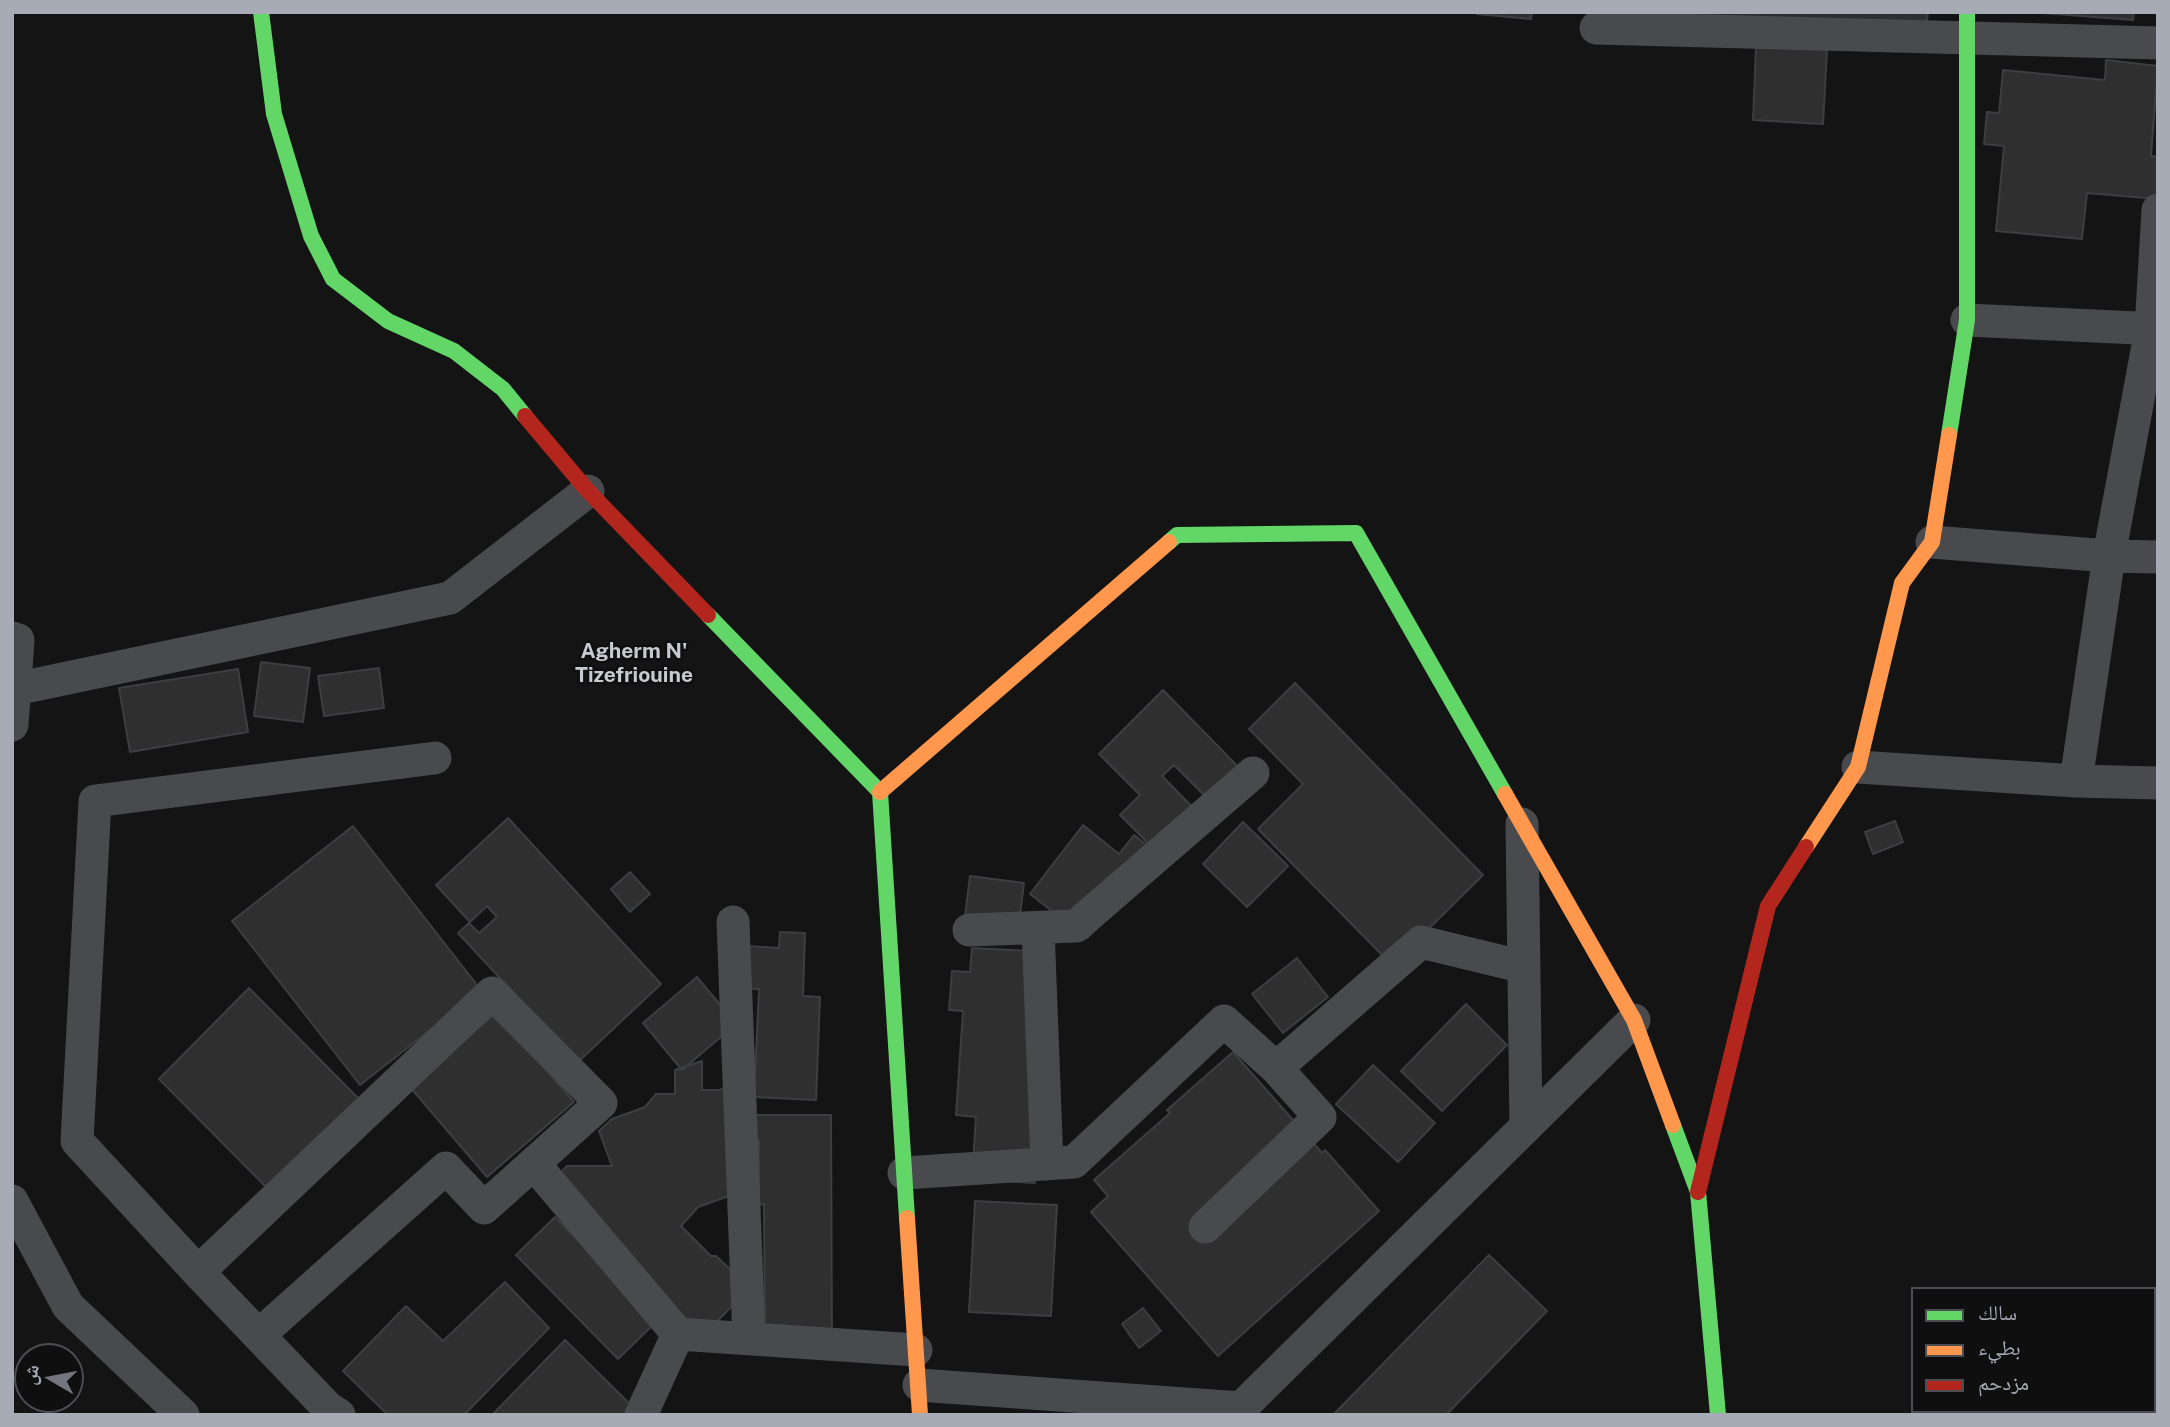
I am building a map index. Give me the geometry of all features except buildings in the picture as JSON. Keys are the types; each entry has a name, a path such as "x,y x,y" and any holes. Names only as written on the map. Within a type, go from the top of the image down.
{"street":[{"path":"261,12 274,114 311,236 333,279 388,321 454,351 503,389 588,491 880,792 920,1400 1246,1410 1634,1020"},
{"path":"1596,28 1967,25 2158,43"},
{"path":"1698,1192 1768,906 1858,768 1902,583 1932,542 1968,320 1967,25"},
{"path":"2076,781 2109,556 2155,329 2158,210"},
{"path":"1968,320 2155,329"},
{"path":"15,689 450,598 588,491"},
{"path":"880,792 1177,535 1356,533 1634,1020 1698,1192 1718,1415"},
{"path":"1932,542 2109,556 2158,557"},
{"path":"12,638 18,640 12,725"},
{"path":"339,1415 328,1408 77,1141 95,801 435,758"},
{"path":"1858,768 2158,783"},
{"path":"969,930 1076,926 1253,773"},
{"path":"1521,824 1526,1127"},
{"path":"733,922 750,1339"},
{"path":"1038,928 1047,1164"},
{"path":"1276,1068 1421,942 1524,967"},
{"path":"198,1272 492,993 601,1104 484,1208 446,1168 259,1335"},
{"path":"904,1173 1074,1162 1224,1021 1276,1068 1320,1116 1205,1227"},
{"path":"534,1164 678,1334 916,1350"},
{"path":"12,1201 68,1306 183,1415"},
{"path":"642,1415 678,1334"}],"traffic: fast":[{"path":"261,12 274,114 311,236 333,279 388,321 454,351 503,389 525,416"},
{"path":"1949,435 1967,320 1967,12"},
{"path":"1169,542 1177,535 1356,533 1505,794"},
{"path":"708,615 880,792 907,1218"},
{"path":"1673,1125 1698,1192 1718,1415"}],"traffic: slow":[{"path":"1806,847 1858,767 1902,583 1932,542 1949,435"},
{"path":"880,792 1169,542"},
{"path":"1505,794 1634,1020 1673,1125"},
{"path":"907,1218 920,1415"}],"traffic: jam":[{"path":"525,416 588,491 708,615"},
{"path":"1698,1192 1768,906 1806,847"}],"district":[{"name":"Agherm N' Tizefriouine","path":"634,664"}]}
